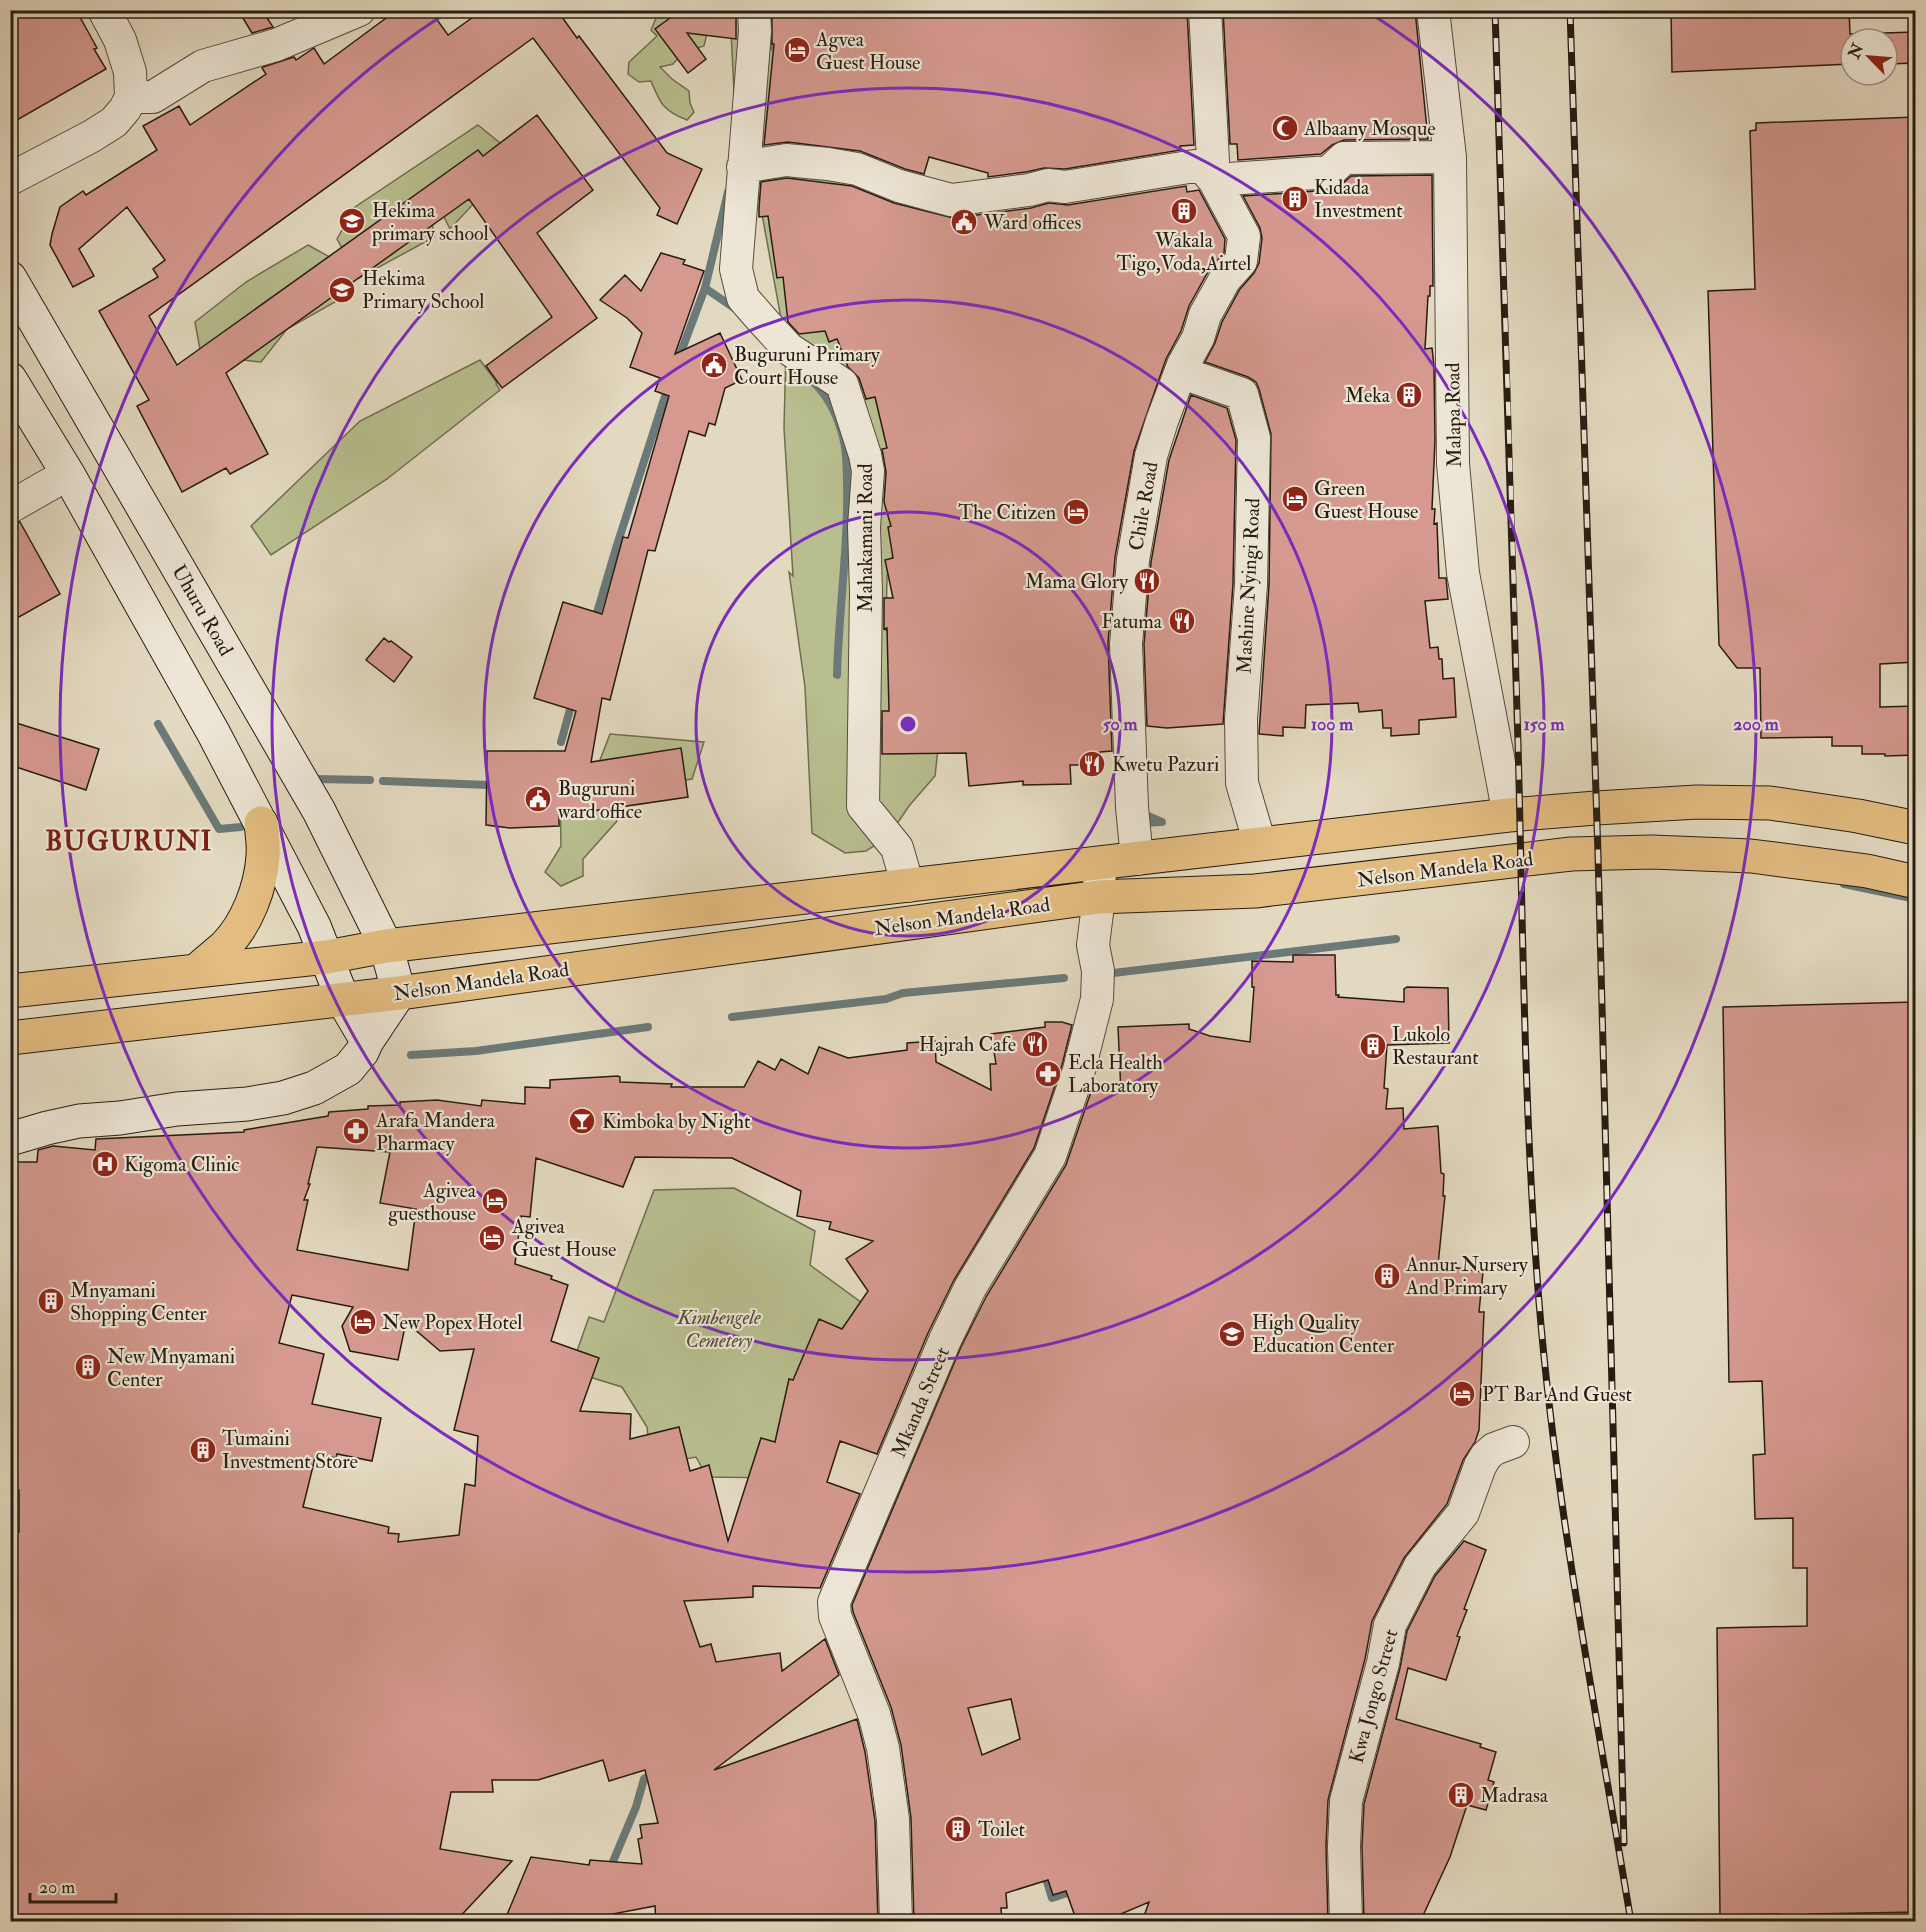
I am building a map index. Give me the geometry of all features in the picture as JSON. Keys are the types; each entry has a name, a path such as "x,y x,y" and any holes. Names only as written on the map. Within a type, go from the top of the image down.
{"main road":[{"name":"Uhuru Road","path":"10,278 319,811 386,946 399,993"},
{"path":"10,379 68,474 214,734 314,926 343,1000 367,1041"},
{"name":"Nelson Mandela Road","path":"327,957 386,946 1509,815 1697,802 1770,803 1858,816 1916,828"},
{"path":"196,970 226,945 240,927 261,876 263,854 261,823"},
{"name":"Nelson Mandela Road","path":"10,1038 399,993 1099,897 1255,891 1571,854 1652,852 1751,856 1867,871 1916,882"},
{"path":"10,991 327,957"},
{"path":"10,1139 79,1121 120,1118 177,1109 247,1104 283,1098 314,1088 348,1069 362,1052 399,993"}],"street":[{"path":"10,179 114,122 125,109 131,97 130,72 120,40 104,10"},
{"path":"131,97 153,97 203,66 276,45 359,10"},
{"name":"Mahakamani Road","path":"754,10 755,31 736,269 743,298 789,349 842,384 865,455 868,471 864,527 866,592 863,806 897,848 908,886"},
{"name":"Chile Road","path":"1137,859 1132,807 1126,645 1132,566 1151,456 1183,365 1198,338 1205,315 1225,279 1241,261 1244,236 1214,180 1205,10"},
{"name":"Malapa Road","path":"1433,10 1450,157 1453,464 1463,573 1509,815"},
{"path":"743,167 786,160 828,164 857,169 899,186 951,200 1029,190 1048,185 1065,187 1201,165 1214,180 1329,172 1344,158 1450,157"},
{"name":"Mashine Nyingi Road","path":"1183,365 1194,377 1242,394 1254,438 1251,585 1241,718 1242,783 1260,844"},
{"path":"10,507 68,474"},
{"name":"Mkanda Street","path":"896,1922 894,1819 883,1748 874,1714 835,1616 834,1602 945,1341 970,1288 1050,1156 1079,1070 1097,999 1098,971 1092,945 1099,897 1100,864"},
{"name":"Kwa Jongo Street","path":"1346,1922 1344,1846 1346,1801 1383,1663 1390,1625 1420,1566 1463,1513 1480,1466 1486,1456 1494,1449 1513,1442"}],"green space":[{"path":"659,11 702,11 708,29 704,46 684,52 673,64 660,67 689,91 690,103 694,112 687,120 667,110 651,81 639,82 628,74 629,62 657,36 651,30"},
{"path":"730,11 869,11 880,83 886,175 900,244 907,504 887,576 886,630 939,740 935,776 909,806 888,837 866,851 845,853 812,833 805,687 789,572 793,576 784,428 786,346 760,203 744,144 734,91"},
{"path":"478,125 500,143 504,171 450,229 444,217 431,213 434,237 359,278 337,239 355,207"},
{"path":"308,245 351,269 335,302 287,329 261,362 201,355 195,322 246,282"},
{"path":"480,360 500,390 387,479 271,555 251,526 360,421"},
{"path":"610,734 704,742 692,779 605,793 617,821 583,859 583,876 561,886 545,872 561,846 560,792 600,760"},
{"name":"Kimbengele Cemetery","path":"734,1188 815,1231 810,1265 873,1311 780,1478 707,1477 696,1457 651,1465 647,1427 622,1387 570,1371 589,1317 604,1322 654,1190"}],"building":[{"path":"10,10 76,10 106,69 10,124"},
{"path":"238,10 262,10 273,27 252,33"},
{"path":"397,10 430,10 448,35 483,10 557,10 667,153 702,169 677,224 657,215 660,208 533,38 149,316 177,365 478,150 483,156 537,115 593,190 537,233 597,318 502,388 486,366 552,317 469,199 226,373 268,454 230,474 226,468 182,492 137,406 149,400 99,311 158,277 153,269 165,260 127,207 79,249 94,276 73,287 50,245 60,207 83,191 86,195 157,150 143,126 179,106 190,125 266,74 263,67 294,57 296,60 314,48 324,64"},
{"path":"681,10 736,10 736,39 687,33 706,59 688,73 655,29"},
{"path":"778,10 1187,10 1194,145 1180,146 1181,150 1065,169 1044,168 988,177 988,173 929,157 924,174 860,151 788,142 764,145 774,44 772,44 772,16 778,17"},
{"path":"1223,10 1366,12 1415,10 1428,139 1344,140 1332,145 1321,154 1238,160 1237,144 1230,144"},
{"path":"1671,10 1849,10 1850,27 1839,27 1839,65 1672,72"},
{"path":"1916,32 1916,63 1899,64 1899,33"},
{"path":"1916,117 1916,662 1880,664 1880,707 1916,706 1916,755 1862,754 1862,746 1832,746 1832,737 1761,738 1760,668 1737,668 1719,645 1708,291 1755,289 1750,131 1756,130 1756,123"},
{"path":"1432,175 1433,286 1430,286 1430,296 1428,296 1425,349 1432,348 1434,366 1435,440 1432,509 1435,509 1434,524 1437,523 1439,578 1446,578 1448,599 1425,601 1430,648 1438,647 1439,659 1442,659 1443,679 1454,678 1456,717 1419,720 1419,734 1391,736 1391,728 1383,728 1382,710 1359,712 1358,703 1306,705 1305,728 1283,727 1283,736 1259,734 1269,585 1271,434 1256,382 1205,362 1222,322 1240,289 1254,273 1259,263 1262,238 1260,228 1243,196 1330,190 1341,185 1351,176"},
{"path":"787,178 852,186 894,203 953,218 1031,208 1049,203 1068,205 1186,186 1187,192 1199,190 1225,239 1224,253 1209,270 1189,306 1181,331 1166,359 1134,451 1115,557 1108,643 1112,751 1100,752 1100,765 1070,765 1071,784 1023,785 1023,781 969,786 966,753 882,754 882,711 889,711 884,598 893,598 885,560 893,558 888,527 891,526 884,502 886,472 882,449 887,448 875,397 866,399 859,378 848,367 837,339 829,342 825,331 799,334 788,322 783,277 777,278 768,216 759,217 761,182"},
{"path":"661,253 685,260 683,264 704,271 675,354 720,333 742,380 725,388 715,425 709,423 705,436 689,431 655,551 648,550 610,700 602,698 591,762 681,748 688,797 559,816 559,826 510,828 486,825 487,751 565,751 576,711 534,698 563,602 602,614 623,537 628,538 669,396 655,391 660,378 630,367 642,333 627,318 600,300 625,275 641,291"},
{"path":"1191,395 1227,408 1236,440 1233,584 1223,724 1167,728 1147,726 1144,644 1151,562 1169,460"},
{"path":"20,522 60,594 10,622 10,525"},
{"path":"384,638 412,657 394,682 366,660"},
{"path":"10,721 99,749 86,790 10,765"},
{"path":"1293,955 1335,955 1336,995 1339,995 1338,997 1404,1002 1404,989 1407,987 1448,988 1449,1043 1387,1045 1384,1088 1388,1089 1386,1109 1403,1108 1404,1129 1438,1126 1441,1173 1444,1174 1443,1196 1445,1196 1438,1265 1483,1272 1479,1312 1484,1312 1479,1430 1475,1442 1463,1460 1447,1504 1404,1558 1372,1621 1365,1659 1328,1800 1326,1846 1328,1922 1142,1922 1149,1902 1102,1922 1077,1922 1066,1891 1053,1895 1048,1880 1006,1893 1007,1908 1001,1908 1002,1922 914,1922 911,1818 901,1745 891,1707 852,1605 961,1347 986,1297 1066,1165 1094,1083 1121,1093 1118,1027 1189,1024 1189,1029 1210,1036 1250,1042 1254,987 1252,987 1252,961 1293,962","holes":["1011,1699 1020,1739 982,1755 968,1708"]},
{"path":"1916,1002 1916,1562 1910,1562 1909,1625 1916,1624 1916,1912 1808,1914 1808,1922 1779,1922 1779,1914 1720,1915 1717,1628 1807,1626 1807,1568 1793,1568 1793,1518 1755,1519 1753,1455 1765,1454 1762,1381 1729,1382 1723,1007"},
{"path":"1045,1022 1062,1022 1072,1025 1062,1065 1034,1148 954,1280 928,1333 877,1454 840,1441 827,1482 860,1494 820,1588 753,1586 753,1597 684,1601 700,1647 711,1644 716,1662 780,1653 782,1671 825,1639 839,1675 714,1770 857,1719 865,1752 875,1821 878,1922 656,1922 655,1906 607,1915 607,1922 504,1922 531,1857 589,1865 590,1860 642,1864 638,1839 642,1838 640,1825 658,1823 645,1770 609,1781 603,1760 538,1780 492,1780 493,1792 451,1792 440,1849 512,1861 455,1922 10,1922 10,1533 19,1532 19,1490 10,1490 10,1162 37,1162 38,1150 53,1146 95,1150 96,1139 244,1132 244,1130 328,1116 329,1112 368,1109 368,1106 400,1105 400,1102 437,1100 481,1106 482,1100 525,1104 525,1087 550,1088 550,1080 618,1076 620,1082 672,1084 671,1087 744,1087 758,1061 775,1070 781,1059 808,1074 819,1047 848,1058 907,1050 907,1043 935,1041 936,1062 991,1090 990,1064 996,1064 991,1034 1045,1027","holes":["317,1147 390,1152 380,1203 416,1209 408,1270 297,1250 308,1200 304,1200 310,1184 308,1184","635,1157 732,1158 801,1191 797,1216 831,1222 829,1229 873,1241 846,1259 868,1291 842,1329 819,1319 793,1380 789,1379 775,1442 761,1438 728,1541 709,1465 690,1471 679,1427 630,1439 631,1414 580,1411 599,1358 551,1341 568,1285 551,1279 552,1276 515,1264 521,1216 530,1217 536,1158 623,1187","292,1295 353,1307 342,1326 350,1351 398,1360 406,1322 440,1351 474,1349 454,1430 478,1436 475,1486 465,1484 459,1535 398,1542 399,1534 388,1533 389,1527 303,1507 316,1454 336,1458 337,1454 372,1461 381,1418 312,1404 324,1354 279,1343"]},
{"path":"1464,1541 1486,1550 1464,1609 1467,1610 1457,1636 1460,1637 1446,1680 1408,1668 1396,1719 1481,1744 1480,1747 1496,1752 1488,1780 1494,1782 1486,1810 1467,1805 1450,1857 1420,1922 1364,1922 1362,1846 1364,1804 1400,1668 1407,1631 1435,1576"}],"waterway":[{"path":"769,47 773,10"},
{"path":"678,360 705,288 728,192"},
{"path":"705,288 737,310"},
{"path":"813,382 826,397 836,416 843,436 846,456 846,538 837,675"},
{"path":"594,623 668,387"},
{"path":"561,742 573,699"},
{"path":"158,724 219,829 241,827"},
{"path":"314,779 370,780"},
{"path":"383,781 489,785"},
{"path":"1141,813 1162,822 1141,823"},
{"path":"1844,884 1916,899"},
{"path":"1105,974 1396,939"},
{"path":"732,1017 886,999 903,993 1064,978"},
{"path":"411,1055 476,1051 648,1027"},
{"path":"609,1871 636,1807 644,1779 654,1773"},
{"path":"1044,1872 1052,1898 1076,1890"},
{"path":"607,1904 608,1922"}],"railway":[{"path":"1495,10 1525,1023 1534,1232 1546,1380 1556,1458 1591,1690 1631,1922"},
{"path":"1570,10 1598,854 1624,1843"}],"place":[{"name":"Agvea Guest House","path":"797,50"},
{"name":"Albaany Mosque","path":"1285,128"},
{"name":"Kidada Investment","path":"1295,199"},
{"name":"Wakala Tigo,Voda,Airtel","path":"1184,211"},
{"name":"Hekima primary school","path":"352,221"},
{"name":"Ward offices","path":"964,222"},
{"name":"Hekima Primary School","path":"342,290"},
{"name":"Buguruni Primary Court House","path":"714,365"},
{"name":"Meka","path":"1409,395"},
{"name":"Green Guest House","path":"1295,499"},
{"name":"The Citizen","path":"1076,512"},
{"name":"Mama Glory","path":"1147,581"},
{"name":"Fatuma","path":"1182,621"},
{"name":"Kwetu Pazuri","path":"1092,764"},
{"name":"Buguruni ward office","path":"538,799"},
{"name":"Hajrah Cafe","path":"1035,1044"},
{"name":"Lukolo Restaurant","path":"1373,1046"},
{"name":"Ecla Health Laboratory","path":"1048,1074"},
{"name":"Kimboka by Night","path":"582,1121"},
{"name":"Arafa Mandera Pharmacy","path":"356,1131"},
{"name":"Kigoma Clinic","path":"105,1164"},
{"name":"Agivea guesthouse","path":"495,1201"},
{"name":"Agivea Guest House","path":"492,1238"},
{"name":"Annur Nursery And Primary","path":"1387,1276"},
{"name":"Mnyamani Shopping Center","path":"51,1301"},
{"name":"New Popex Hotel","path":"363,1322"},
{"name":"High Quality Education Center","path":"1232,1334"},
{"name":"New Mnyamani Center","path":"88,1367"},
{"name":"PT Bar And Guest","path":"1462,1394"},
{"name":"Tumaini Investment Store","path":"203,1450"},
{"name":"Madrasa","path":"1461,1795"},
{"name":"Toilet","path":"958,1829"}],"district":[{"name":"BUGURUNI","path":"129,841"}]}
